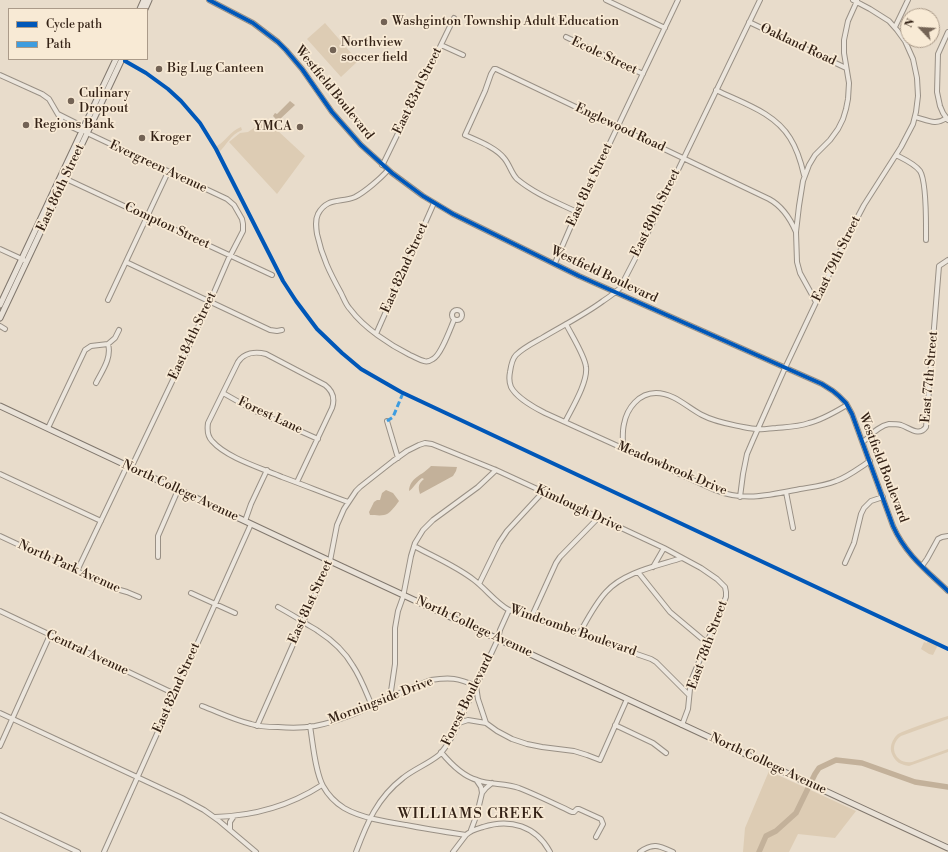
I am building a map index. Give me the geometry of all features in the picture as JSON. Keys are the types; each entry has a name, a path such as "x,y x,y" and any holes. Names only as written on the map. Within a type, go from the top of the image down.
{"main road":[{"name":"East 86th Street","path":"0,305 24,260 64,177 116,60"},
{"name":"East 86th Street","path":"85,131 121,60"},
{"name":"East 86th Street","path":"0,318 24,260"},
{"name":"North College Avenue","path":"0,406 948,848"}],"street":[{"name":"Westfield Boulevard","path":"209,0 253,23 278,42 302,69 332,112 369,153 411,188 434,203 457,216 555,264 785,368 830,389 838,395 852,414 870,460 882,497 899,538 910,554 948,591"},
{"path":"606,0 665,28"},
{"name":"East 81st Street","path":"555,264 577,212 678,0"},
{"name":"East 80th Street","path":"510,383 509,379 511,365 516,355 533,343 590,310 620,288 760,0"},
{"path":"895,27 908,0"},
{"path":"816,302 802,277 798,266 796,253 796,232 801,192 805,175 811,161 832,137 844,116 847,106 849,80 844,50 845,34 855,1"},
{"name":"East 79th Street","path":"740,497 744,464 750,446 785,368 853,225 896,155 915,117 918,96 916,71 909,49 903,38 889,21 855,1"},
{"name":"East 83rd Street","path":"382,165 454,18"},
{"name":"Oakland Road","path":"749,22 846,68"},
{"path":"915,117 936,122 941,122 947,119 942,111 938,99 937,61 939,51 948,32"},
{"name":"Ecole Street","path":"566,38 643,74"},
{"path":"441,45 463,55"},
{"name":"Englewood Road","path":"577,212 536,192 516,178 507,162 492,148 465,135 494,69 773,201 785,212 796,232"},
{"name":"Evergreen Avenue","path":"0,75 42,94 48,99 63,123 78,130 85,131 168,172 228,199 234,204"},
{"path":"716,90 761,111 778,123 792,140 805,175"},
{"path":"896,155 916,167 922,174 925,197 926,240"},
{"path":"388,170 358,195 329,202 319,212 316,221 320,250 323,257 350,309 363,323 376,334 399,349 419,359 425,361 431,360 439,354 454,320"},
{"path":"108,300 168,172"},
{"name":"Compton Street","path":"64,177 272,274"},
{"name":"East 82nd Street","path":"376,334 434,203"},
{"name":"East 84th Street","path":"77,571 210,302 230,255 243,231 244,225 242,219 234,204"},
{"path":"0,249 24,260"},
{"name":"East 77th Street","path":"863,442 880,427 888,424 900,425 917,432 923,431 926,427 939,266 948,260"},
{"path":"126,262 270,330 282,330"},
{"path":"565,422 584,382 586,372 584,359 566,324"},
{"path":"0,326 6,329"},
{"path":"48,428 85,350 91,346 108,344 115,338 119,330"},
{"path":"96,383 109,356 108,344"},
{"path":"297,482 332,408 334,402 333,396 325,385 269,356 260,353 248,354 241,358 238,362 208,424 207,430 210,438 228,453 242,461 348,502"},
{"name":"Meadowbrook Drive","path":"510,383 514,391 540,411 718,491 740,497 761,496 835,482 850,474 870,460"},
{"name":"Forest Lane","path":"223,392 258,412 318,439"},
{"path":"623,448 624,424 630,409 641,397 652,393 670,396 701,415 714,421 758,429 809,424 847,406"},
{"path":"387,421 398,458"},
{"name":"East 81st Street","path":"257,726 330,561 338,521 344,508 360,487 407,451 425,443"},
{"name":"Kimlough Drive","path":"425,443 432,444 496,470 664,548 710,574 726,588"},
{"name":"East 82nd Street","path":"104,852 215,604 248,522 251,504 267,470"},
{"path":"390,698 396,664 395,628 403,600 414,546 421,533 433,520 478,487 496,470"},
{"path":"0,474 101,521"},
{"path":"158,557 159,532 178,490"},
{"path":"479,584 499,542 543,492"},
{"path":"786,492 793,528"},
{"path":"844,563 854,543 861,514 864,508 870,502 882,497"},
{"path":"531,618 556,563 598,517"},
{"name":"North Park Avenue","path":"0,536 113,588 139,597"},
{"path":"922,566 938,539 948,536"},
{"name":"Windcombe Boulevard","path":"414,546 465,574 509,610 651,658 689,695"},
{"path":"653,567 664,548"},
{"path":"579,634 598,601 618,582 638,572 682,558"},
{"path":"638,572 670,612 707,643"},
{"name":"East 78th Street","path":"682,725 688,709 691,681 726,597 726,588"},
{"path":"191,593 235,612"},
{"path":"278,607 330,639 345,655 359,675 372,706"},
{"name":"Forest Boulevard","path":"356,852 370,817 382,800 404,777 432,760 441,752 453,735 498,639 500,630 509,610"},
{"name":"Central Avenue","path":"0,611 175,694"},
{"path":"0,746 50,635"},
{"name":"Morningside Drive","path":"202,706 235,720 257,726 283,728 310,726 338,719 440,678 460,679 476,686"},
{"path":"476,686 478,699 486,723"},
{"path":"459,723 468,720 486,723 499,732 520,742 536,746 574,751 600,760 627,699"},
{"path":"0,713 182,798 215,818 256,852"},
{"path":"615,725 653,743 666,753"},
{"path":"310,726 317,769 322,785 330,796 342,806 353,812 388,822 466,835"},
{"path":"441,752 455,768 477,781 505,784 572,812 579,809 601,819 603,824 596,837"},
{"path":"453,852 471,830 477,814 482,793 481,787 477,781"},
{"path":"482,793 492,783"},
{"path":"215,818 258,812 278,806 294,800 322,785"},
{"path":"0,815 78,852"},
{"path":"230,830 230,822 235,816"},
{"path":"471,830 497,823 516,824 536,834 550,852"},
{"path":"640,852 645,848 652,846 661,846 674,852"}],"shaded area":[{"name":"Northview soccer field","path":"325,23 358,61 341,77 307,39"},
{"path":"290,101 295,105 278,121 273,116"},
{"path":"264,118 305,156 277,194 229,142 240,133 248,132 258,125"},
{"path":"241,127 242,130 231,138 218,153 213,144 217,146 234,131"},
{"path":"431,466 457,467 453,476 420,494 419,486 424,479 422,478 409,491 414,480"},
{"path":"386,490 393,493 399,501 386,515 370,515 369,512 374,502 380,500 382,493"},
{"path":"928,640 938,645 933,655 921,649 924,642 927,643"},
{"path":"948,716 948,719 901,736 897,740 894,749 898,758 906,762 912,762 948,749 948,752 909,766 901,764 893,757 891,746 894,738 898,734"},
{"path":"769,771 856,811 835,838 798,834 789,852 743,852 745,828"}],"waterway":[{"name":"WILLIAMS CREEK","path":"759,852 766,836 776,831 796,813 819,768 836,760 862,763 915,782 948,787"}],"marked path":[{"path":"387,421 393,417 403,393"}],"cycle path":[{"path":"209,0 253,23 278,42 302,69 332,112 361,145 392,173 423,196 453,214 579,276 822,384 833,391 846,403 852,414 898,536 917,562 948,591"},
{"path":"126,60 168,89 181,101 200,123 216,149 283,281 296,301 317,329 361,369 401,392 948,649"}],"place":[{"name":"Washginton Township Adult Education","path":"384,22"},
{"name":"Northview soccer field","path":"333,50"},
{"name":"Big Lug Canteen","path":"159,69"},
{"name":"Culinary Dropout","path":"71,101"},
{"name":"Regions Bank","path":"26,125"},
{"name":"YMCA","path":"300,127"},
{"name":"Kroger","path":"142,138"}],"district":[{"name":"WILLIAMS CREEK","path":"471,814"}]}
